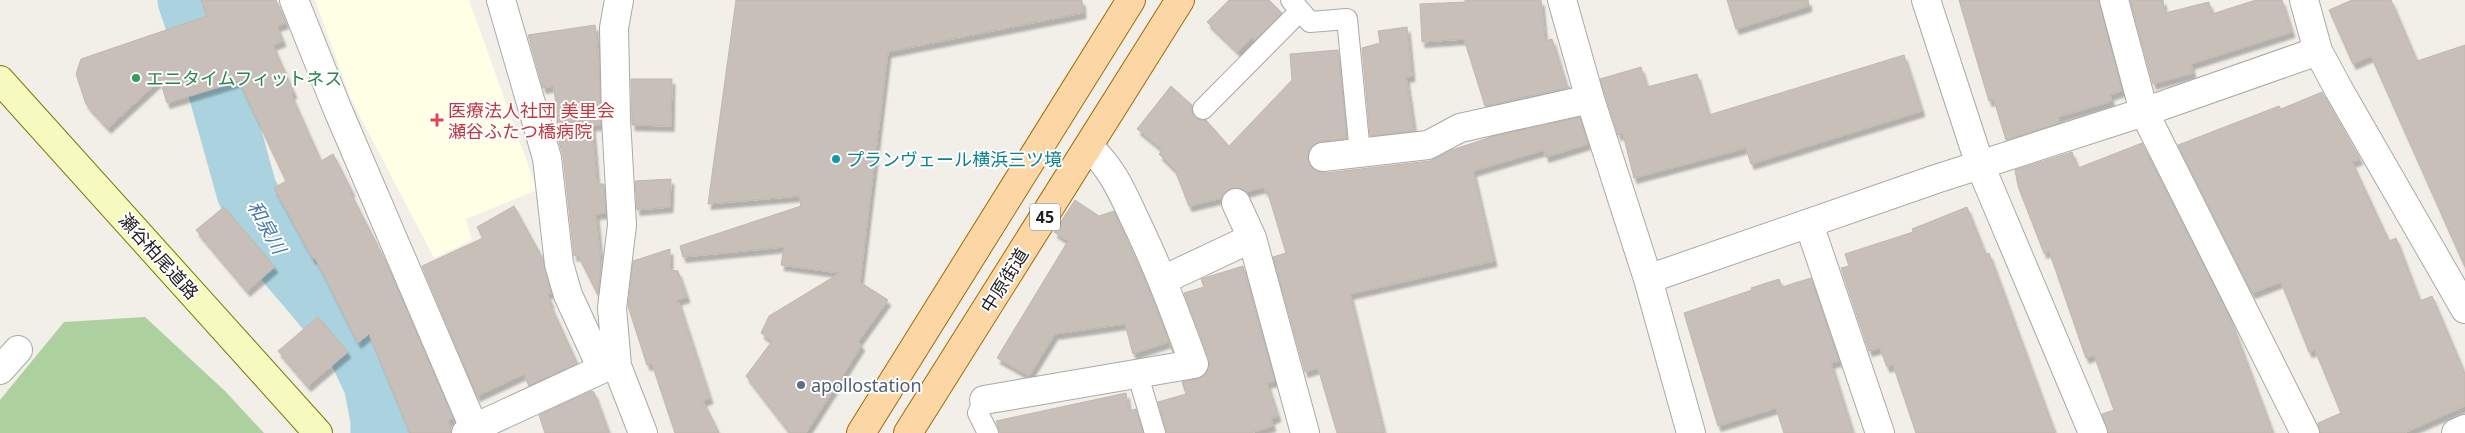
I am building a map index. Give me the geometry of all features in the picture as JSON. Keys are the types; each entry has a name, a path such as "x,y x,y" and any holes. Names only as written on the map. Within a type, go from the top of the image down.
{"main road":[{"name":"45","path":"861,433 1131,0"},
{"name":"中原街道","path":"908,433 1180,0"},
{"name":"瀬谷柏尾道路","path":"0,80 318,433"}],"street":[{"path":"294,0 470,431 610,368"},
{"path":"502,0 548,158 559,264 568,295 610,368 643,433"},
{"path":"610,368 612,308 622,225 616,120 614,28 619,0"},
{"path":"1562,0 1590,99 1648,279 1691,433"},
{"path":"1926,0 1980,165 2093,433"},
{"path":"2114,0 2144,112 2304,433"},
{"path":"2304,0 2318,51 2338,90 2465,309"},
{"path":"1648,279 1980,165 2144,112 2318,51"},
{"path":"1323,158 1428,145 1460,128 1590,99"},
{"path":"984,400 1137,372 1194,364 1163,280 1116,178 1105,162 1089,147"},
{"path":"1236,203 1252,238 1305,433"},
{"path":"1809,224 1880,433"},
{"path":"1163,280 1252,238"},
{"path":"2456,433 2465,429"}],"lane":[{"path":"1202,109 1295,5 1310,22 1347,19 1360,153"},
{"path":"1137,372 1155,433"},
{"path":"984,400 978,413 988,433"}],"shaded area":[{"name":"医療法人社団 美里会 瀬谷ふたつ橋病院","path":"315,0 469,0 537,190 466,219 472,240 434,258 351,99"}],"green space":[{"path":"145,317 225,391 264,433 0,433 0,400 64,322"}],"building":[{"path":"201,0 276,0 286,23 277,26 283,41 273,45 294,93 291,94 321,161 333,154 386,262 453,418 448,421 451,429 450,433 410,433 369,334 358,343 315,258 313,259 274,188 286,181 239,81 167,103 160,80 108,128 86,104 76,74 81,59 207,16"},
{"path":"736,0 1082,0 1083,13 888,52 860,282 888,300 858,342 862,345 806,433 790,433 746,376 772,341 761,333 769,316 840,273 781,265 784,247 683,257 680,246 801,206 799,196 708,204"},
{"path":"1229,0 1269,0 1282,13 1254,40 1252,38 1238,52 1207,22"},
{"path":"1465,0 1541,0 1545,41 1552,39 1567,88 1485,106 1464,39 1422,42 1420,4 1465,2"},
{"path":"1727,0 1808,0 1809,6 1736,29"},
{"path":"1959,0 2099,0 2122,91 2110,95 2112,101 2058,117 2060,123 2006,140 1994,100 1989,101"},
{"path":"2130,0 2163,0 2165,13 2209,2 2212,14 2256,0 2282,0 2292,32 2191,64 2193,73 2153,84"},
{"path":"2352,0 2391,0 2417,61 2465,45 2465,267 2371,56 2353,64 2329,10"},
{"path":"595,25 599,62 601,125 592,125 597,184 604,184 606,213 596,214 601,265 598,295 578,255 574,256 563,156 559,142 554,86 543,88 528,35"},
{"path":"1407,27 1412,76 1406,77 1414,131 1370,136 1362,48 1380,43 1378,31"},
{"path":"1338,50 1347,139 1321,141 1313,145 1309,151 1308,159 1311,167 1317,171 1325,173 1430,161 1452,150 1494,136 1580,117 1588,144 1546,157 1544,150 1473,171 1494,261 1350,294 1384,433 1337,433 1318,368 1305,372 1273,257 1286,253 1267,190 1265,191 1264,187 1246,192 1238,188 1230,189 1222,198 1189,206 1175,170 1159,154 1163,150 1137,129 1171,86 1192,105 1191,112 1194,117 1206,120 1229,146 1292,80 1290,54"},
{"path":"1904,55 1922,111 1751,164 1746,148 1634,178 1623,134 1618,135 1600,79 1641,67 1647,87 1697,74 1709,115"},
{"path":"631,79 672,79 671,126 632,125"},
{"path":"2322,92 2360,159 2352,162 2389,241 2396,238 2420,301 2432,296 2465,374 2465,406 2404,433 2320,433 2318,423 2341,413 2315,350 2309,352 2281,282 2252,293 2178,145 2279,106 2281,109"},
{"path":"2142,143 2229,315 2273,433 2108,433 2102,414 2114,410 2094,355 2086,358 2049,251 2044,253 2018,186 2015,170 2072,152 2078,168"},
{"path":"671,179 670,207 637,210 635,181"},
{"path":"1075,200 1099,216 1114,211 1147,284 1173,352 1169,342 1133,354 1125,324 1055,334 1029,376 997,358 1068,241 1054,232"},
{"path":"514,206 543,259 551,293 547,293 550,304 577,363 529,386 524,374 477,396 422,266 483,238 477,227"},
{"path":"224,207 275,267 247,291 196,230"},
{"path":"1967,207 1986,255 1989,253 2055,433 1916,433 1893,365 1887,367 1880,348 1869,351 1841,268 1849,266 1845,254 1913,232 1912,229"},
{"path":"670,249 670,270 678,271 687,297 678,300 710,398 703,401 719,433 675,433 652,364 647,365 628,306 633,261"},
{"path":"1243,266 1275,381 1267,383 1278,416 1271,419 1273,426 1250,433 1167,433 1158,402 1186,394 1182,382 1204,376 1209,367 1209,359 1184,293 1204,287 1201,279"},
{"path":"1811,278 1839,361 1831,363 1853,433 1784,433 1776,408 1718,426 1684,313 1779,279 1782,287"},
{"path":"318,317 348,352 308,386 278,351"},
{"path":"591,391 594,392 609,433 545,433 539,415"},
{"path":"1126,393 1129,411 1136,409 1143,433 1000,433 996,421"}],"waterway":[{"name":"和泉川","path":"188,0 215,78 247,192 287,263 355,343 374,384 381,420 381,433"}],"place":[{"name":"エニタイムフィットネス","path":"136,78"},
{"name":"医療法人社団 美里会 瀬谷ふたつ橋病院","path":"437,120"},
{"name":"プランヴェール横浜三ツ境","path":"836,159"},
{"name":"apollostation","path":"801,385"}]}
